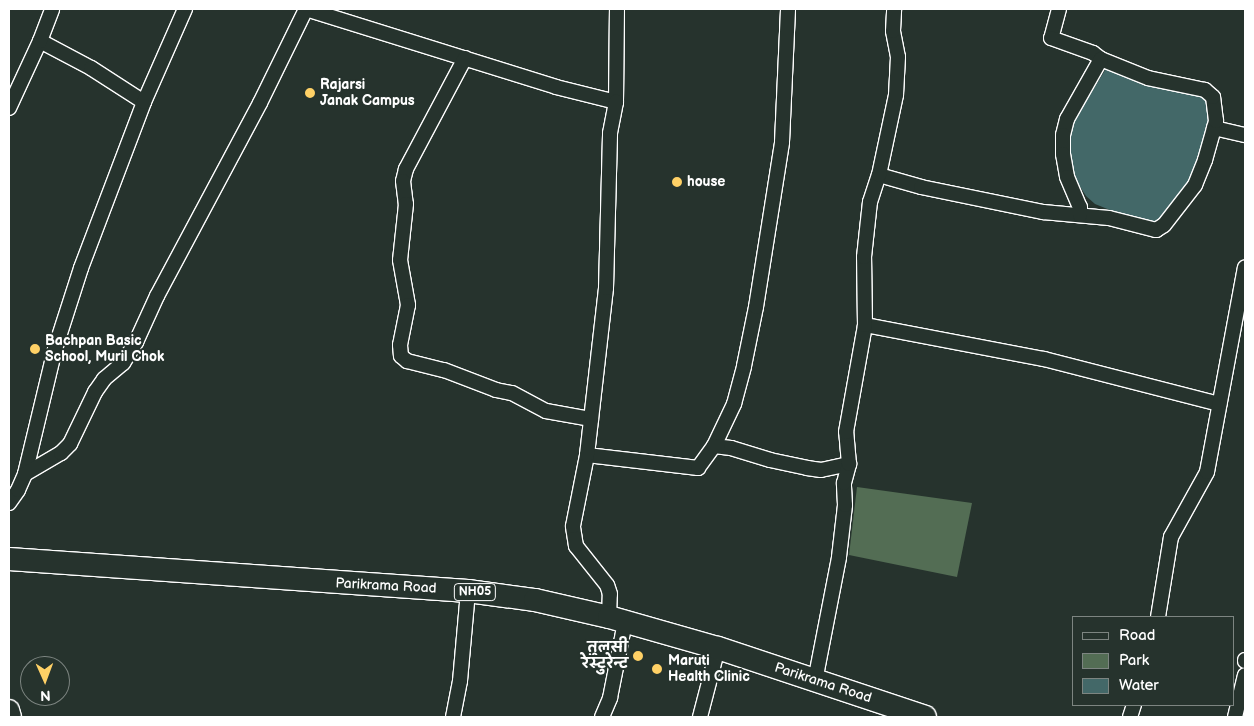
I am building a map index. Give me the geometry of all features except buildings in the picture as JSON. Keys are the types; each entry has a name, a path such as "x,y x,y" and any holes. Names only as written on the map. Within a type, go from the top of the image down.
{"main road":[{"name":"Parikrama Road","path":"9,559 468,591 535,600 617,619 718,648 925,717"},
{"path":"9,710 10,717"}],"street":[{"path":"9,108 40,41 52,9"},
{"path":"9,503 18,490 24,474 63,320 80,268 144,102 185,9"},
{"path":"24,474 61,453 70,444 95,392 130,353 156,296 260,103 306,9 556,87 616,102"},
{"path":"602,717 610,698 617,619 607,586 582,554 574,535 587,454 606,288 610,132 616,102 617,9"},
{"path":"587,454 698,468 714,446 734,404 756,307 782,142 788,9"},
{"path":"815,680 839,557 845,505 844,482 849,464 846,432 865,325 864,257 870,202 879,175 898,80 898,57 893,31 894,9"},
{"path":"879,175 921,187 1043,212 1124,221 1151,230 1156,230 1164,225 1195,185 1205,160 1214,128 1216,107 1213,97 1205,90 1148,78 1101,59 1093,53 1051,38 1059,9"},
{"path":"40,41 92,68 144,102"},
{"path":"465,58 406,169 403,181 406,204 400,260 408,305 400,345 401,356 407,362 444,370 496,390 512,393 546,411 591,419"},
{"path":"1080,216 1080,207 1067,177 1063,154 1063,135 1067,119 1101,59"},
{"path":"1214,128 1245,135"},
{"path":"1158,616 1171,537 1207,472 1242,296 1245,267"},
{"path":"865,325 1044,359 1219,404"},
{"path":"714,446 731,448 821,470 849,464"},
{"path":"453,717 460,681 468,591"},
{"path":"700,717 718,648"},
{"path":"1240,709 1245,675"}],"green space":[{"path":"857,487 972,503 957,577 849,555"}],"water":[{"path":"1107,67 1130,78 1170,90 1196,92 1209,100 1209,119 1200,161 1190,187 1170,211 1155,222 1145,224 1095,204 1086,196 1072,174 1067,132"}],"place":[{"name":"Rajarsi Janak Campus","path":"310,93"},
{"name":"house","path":"677,182"},
{"name":"Bachpan Basic School, Muril Chok","path":"35,349"},
{"name":"तुलसी रेस्टुरेन्ट","path":"638,656"},
{"name":"Maruti Health Clinic","path":"657,669"}]}
